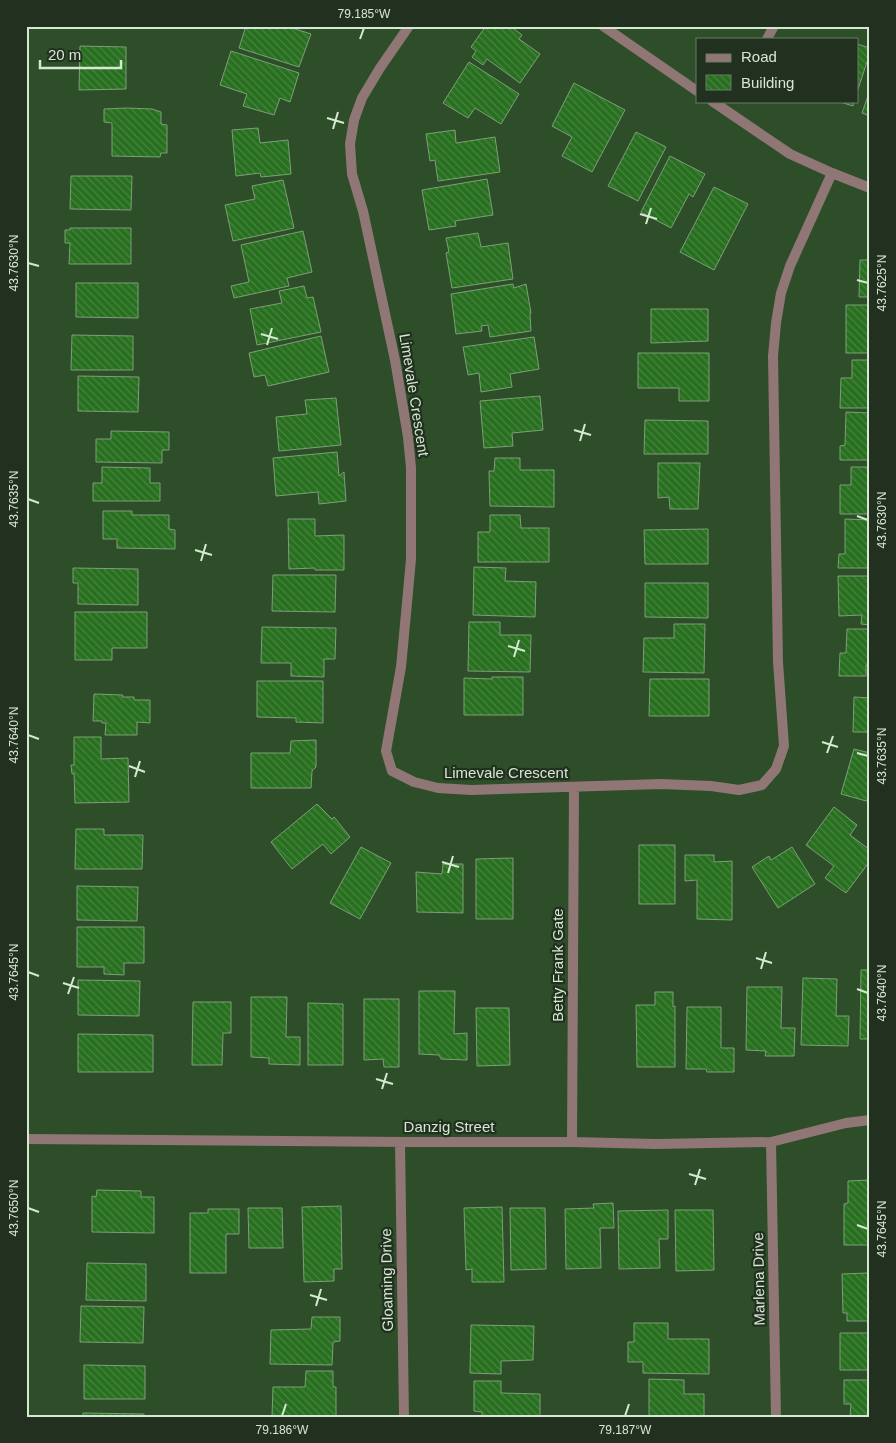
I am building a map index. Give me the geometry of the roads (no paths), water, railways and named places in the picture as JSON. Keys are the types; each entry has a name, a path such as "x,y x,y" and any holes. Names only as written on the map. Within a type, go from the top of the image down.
{"street":[{"name":"Limevale Crescent","path":"409,26 362,98 354,120 350,144 352,174 363,211 395,360 408,438 411,468 411,558 401,667 386,751 392,771 414,782 438,788 471,790 661,784 711,786 739,790 762,785 776,769 784,746 778,662 773,356 776,323 781,293 790,266 832,173"},
{"path":"603,26 696,90"},
{"path":"768,38 774,26"},
{"path":"719,103 790,154 870,188"},
{"name":"Betty Frank Gate","path":"572,1142 574,788"},
{"name":"Danzig Street","path":"26,1139 656,1144 771,1142 846,1122 870,1120"},
{"name":"Gloaming Drive","path":"400,1142 404,1417"},
{"name":"Marlena Drive","path":"771,1142 776,1417"}]}
